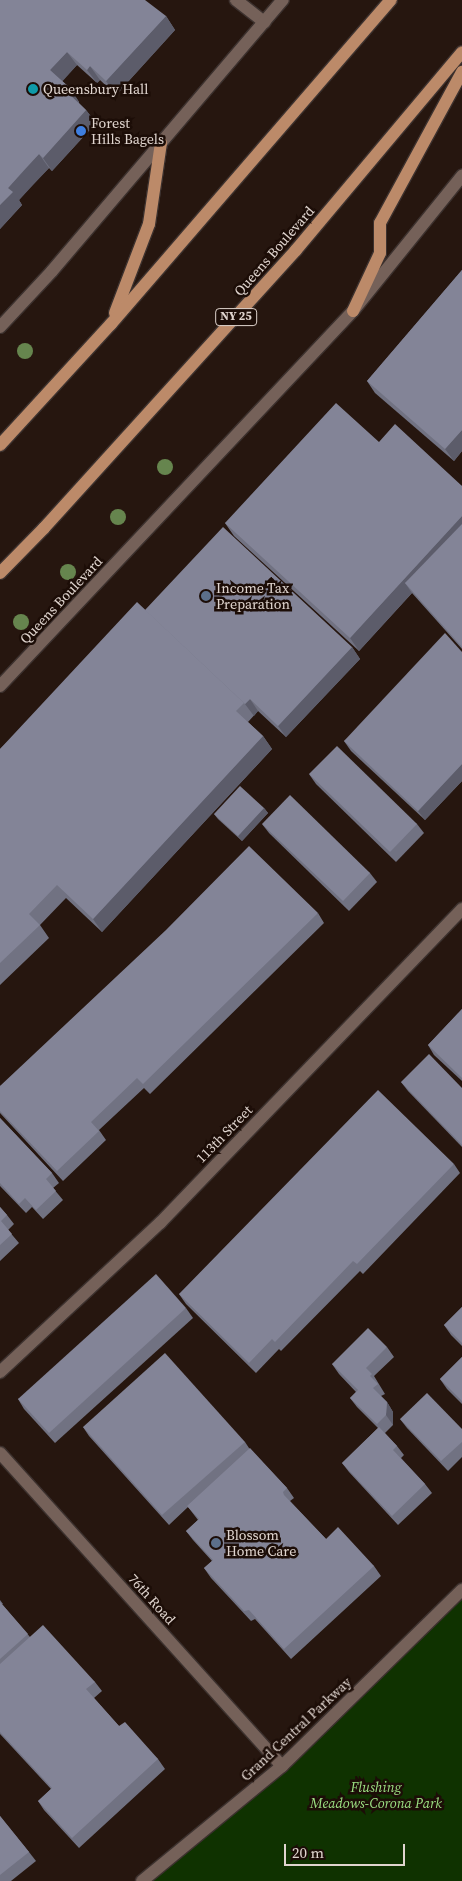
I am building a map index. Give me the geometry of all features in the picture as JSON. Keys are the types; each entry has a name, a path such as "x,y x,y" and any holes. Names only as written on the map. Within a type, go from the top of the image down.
{"main road":[{"path":"0,445 111,324 391,0"},
{"name":"Queens Boulevard","path":"0,573 44,528 296,250 462,52"},
{"path":"353,311 380,253 380,223 462,72"},
{"path":"111,324 149,224 161,143"}],"street":[{"path":"236,0 264,22"},
{"path":"0,327 52,271 282,0"},
{"name":"Queens Boulevard","path":"0,686 353,311 462,176"},
{"name":"113th Street","path":"0,1372 160,1223 462,909"},
{"name":"76th Road","path":"0,1453 282,1766"},
{"name":"Grand Central Parkway","path":"142,1881 282,1766 462,1590"}],"green space":[{"name":"Flushing Meadows-Corona Park","path":"462,1599 462,1881 147,1881 278,1770"}],"building":[{"name":"Queensbury Hall","path":"0,0 145,0 166,16 106,81 90,66 87,70 67,52 50,70 70,88 67,92 86,110 43,158 39,154 25,169 8,188 13,192 0,205"},
{"path":"462,270 462,430 445,449 367,381"},
{"path":"336,403 379,442 395,424 462,486 462,516 350,638 225,523"},
{"path":"462,524 462,647 405,583"},
{"path":"223,527 352,647 278,726 250,699 245,704 145,610"},
{"path":"137,602 244,703 236,711 263,736 93,919 57,885 29,914 40,925 0,963 0,749"},
{"path":"445,633 462,652 462,764 418,811 344,741"},
{"path":"337,746 417,824 390,852 309,774"},
{"path":"240,786 264,808 238,836 214,814"},
{"path":"290,795 370,873 343,901 262,824"},
{"path":"249,846 318,913 143,1084 137,1078 91,1122 99,1131 57,1171 0,1111 0,1086 166,930"},
{"path":"462,1009 462,1078 428,1045"},
{"path":"429,1054 462,1088 462,1145 401,1082"},
{"path":"378,1090 454,1164 357,1264 353,1261 275,1342 272,1339 249,1363 179,1294"},
{"path":"0,1118 52,1173 46,1179 56,1191 36,1210 25,1198 19,1204 0,1183"},
{"path":"0,1207 7,1215 1,1221 12,1234 0,1245"},
{"path":"156,1274 186,1308 49,1433 18,1399"},
{"path":"462,1307 462,1343 444,1325"},
{"path":"368,1328 387,1347 366,1368 372,1374 370,1376 378,1384 373,1388 387,1402 386,1415 377,1424 350,1398 358,1390 332,1364"},
{"path":"165,1353 245,1442 162,1515 83,1427"},
{"path":"462,1357 462,1401 440,1379"},
{"path":"427,1393 462,1429 462,1442 441,1461 400,1419"},
{"path":"379,1427 397,1446 393,1450 425,1484 392,1516 342,1463"},
{"path":"250,1448 287,1488 283,1492 284,1495 326,1539 338,1527 374,1566 284,1649 249,1610 244,1611 204,1568 213,1560 186,1531 199,1519 187,1506"},
{"path":"0,1602 28,1634 0,1659"},
{"path":"43,1625 95,1682 86,1689 119,1726 125,1722 158,1759 72,1838 38,1801 52,1788 0,1732 0,1664"},
{"path":"0,1816 29,1852 0,1875"}],"place":[{"name":"Queensbury Hall","path":"33,89"},
{"name":"Forest Hills Bagels","path":"81,131"},
{"name":"Income Tax Preparation","path":"206,596"},
{"name":"Blossom Home Care","path":"216,1543"}]}
